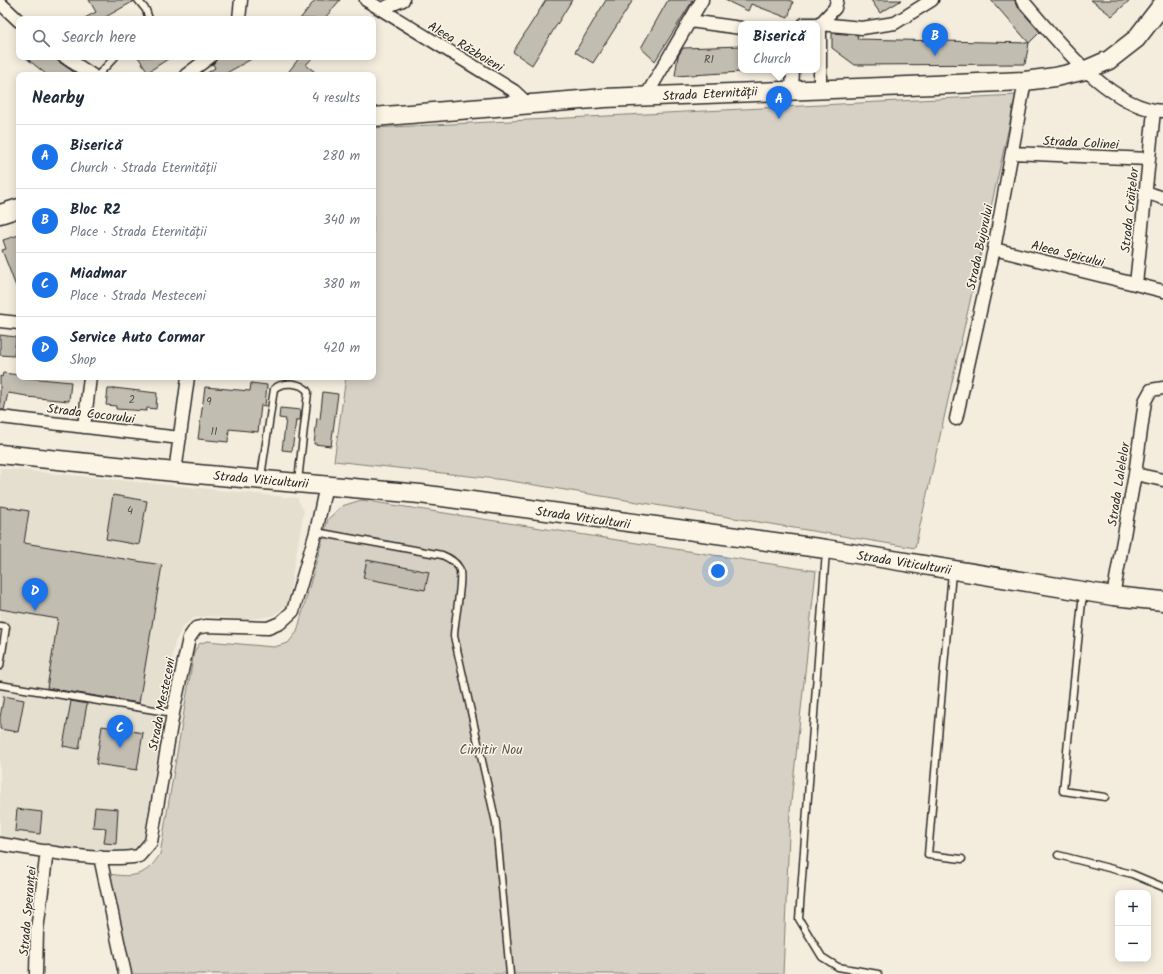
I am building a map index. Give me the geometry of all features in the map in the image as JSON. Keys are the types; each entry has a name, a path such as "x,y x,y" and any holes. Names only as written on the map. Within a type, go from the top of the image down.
{"main road":[{"name":"Strada Eternității","path":"376,117 646,96 1025,80 1086,70 1110,60 1136,39 1163,4"},
{"path":"0,214 16,209"},
{"name":"Strada Viticulturii","path":"0,454 175,472 420,494 826,549 1113,596 1163,602"}],"street":[{"path":"239,16 241,0"},
{"name":"Aleea Războieni","path":"366,0 514,92 529,105"},
{"path":"381,9 403,0"},
{"path":"646,96 702,0"},
{"path":"820,89 820,24 835,8 837,0"},
{"path":"820,24 862,28 895,23 932,0"},
{"path":"1022,0 1062,47 1086,70 1119,95 1146,110 1158,111"},
{"path":"0,4 16,18"},
{"path":"690,21 738,28"},
{"path":"70,60 88,72"},
{"path":"190,72 206,60"},
{"path":"792,90 793,73"},
{"name":"Strada Bujorului","path":"956,419 994,249 1025,80"},
{"name":"Strada Crăițelor","path":"1136,284 1149,160 1158,111"},
{"name":"Strada Colinei","path":"1012,153 1149,160"},
{"path":"1145,192 1163,198"},
{"name":"Aleea Spicului","path":"994,249 1136,284"},
{"path":"1136,284 1163,291"},
{"path":"0,321 16,323"},
{"path":"84,427 90,380"},
{"path":"175,472 188,380"},
{"name":"Strada Lalelelor","path":"1113,596 1135,474 1145,401 1151,390 1163,388"},
{"name":"Strada Cocorului","path":"0,416 180,438"},
{"path":"1135,474 1163,480"},
{"name":"Strada Mesteceni","path":"0,844 100,857 124,859 139,856 151,842 172,713 189,638 196,628 206,626 268,628 280,623 293,611 297,602 316,532 326,485"},
{"name":"Strada Speranței","path":"36,974 37,930 47,850"},
{"path":"100,857 125,974"}],"lane":[{"path":"138,0 146,10 148,16"},
{"path":"101,72 112,60"},
{"path":"260,479 274,389 278,385 290,384 301,386 308,392 298,482"},
{"path":"316,532 442,555 454,561 460,569 461,582 454,622 454,636 496,823 510,974"},
{"path":"826,549 799,919 822,957 838,967 876,972 878,974"},
{"path":"952,570 928,854 962,859"},
{"path":"1083,591 1063,791 1105,797"},
{"path":"0,626 6,627 0,666"},
{"path":"0,685 172,713"},
{"path":"1058,854 1132,874 1163,887"}],"shaded area":[{"path":"0,468 297,498 304,511 287,605 272,616 248,620 208,616 194,618 183,626 175,642 144,838 140,847 135,853 123,857 0,839"}],"green space":[{"path":"1016,95 915,548 505,480 334,461 346,380 376,380 376,128"},
{"name":"Cimitir Nou","path":"361,500 816,571 790,811 783,974 130,974 109,874 126,876 139,874 150,867 160,854 194,652 199,644 207,641 274,647 288,643 297,632 328,519 342,506"}],"building":[{"path":"89,0 134,0 107,16 89,16 96,12"},
{"path":"315,0 340,0 327,16 302,16"},
{"path":"546,0 572,0 532,65 513,52"},
{"path":"606,0 633,0 593,63 575,52"},
{"path":"668,0 693,0 655,61 641,48"},
{"path":"725,0 789,0 793,2 788,18 751,4 748,11"},
{"path":"871,0 902,0 880,13"},
{"path":"991,0 1015,0 1016,5 1040,32 1029,43"},
{"path":"1091,0 1130,0 1112,16"},
{"path":"832,33 858,35 857,39 1029,43 1025,64 855,65 832,48"},
{"path":"738,46 738,72 675,76 678,56 683,48"},
{"path":"29,60 56,60 74,72 43,72"},
{"path":"140,60 166,60 148,72"},
{"path":"215,60 250,60 228,72 209,72 215,68 213,64"},
{"path":"298,60 310,60 306,65 315,72 288,72"},
{"path":"16,236 16,286 2,250 6,249 3,240"},
{"path":"0,335 16,337 14,356 0,355"},
{"path":"3,373 16,375 16,380 50,380 71,382 69,401 27,397 8,393 4,410 0,410 0,376 2,377"},
{"path":"251,383 267,385 265,406 261,405 258,432 229,429 228,442 198,439 205,387 250,391"},
{"path":"114,388 157,393 156,409 147,408 146,411 116,409 116,406 106,405 108,389"},
{"path":"323,392 338,394 331,446 314,444 317,418 320,419"},
{"path":"280,408 301,410 300,420 296,420 292,451 282,450 286,419 279,418"},
{"path":"113,495 147,501 139,545 106,539"},
{"path":"0,506 29,511 24,543 162,565 139,703 47,688 58,619 0,609"},
{"path":"367,560 429,572 425,590 363,578"},
{"path":"4,696 24,700 18,732 0,729 0,717"},
{"path":"71,701 87,704 79,749 63,746"},
{"path":"102,726 143,733 137,770 96,764"},
{"path":"95,807 118,809 116,844 104,843 106,828 93,827"},
{"path":"17,809 42,812 40,834 15,831"}],"place":[{"name":"Bloc R2","path":"935,56"},
{"name":"Biserică","path":"779,119"},
{"name":"Service Auto Cormar","path":"35,611"},
{"name":"Miadmar","path":"120,748"}]}
